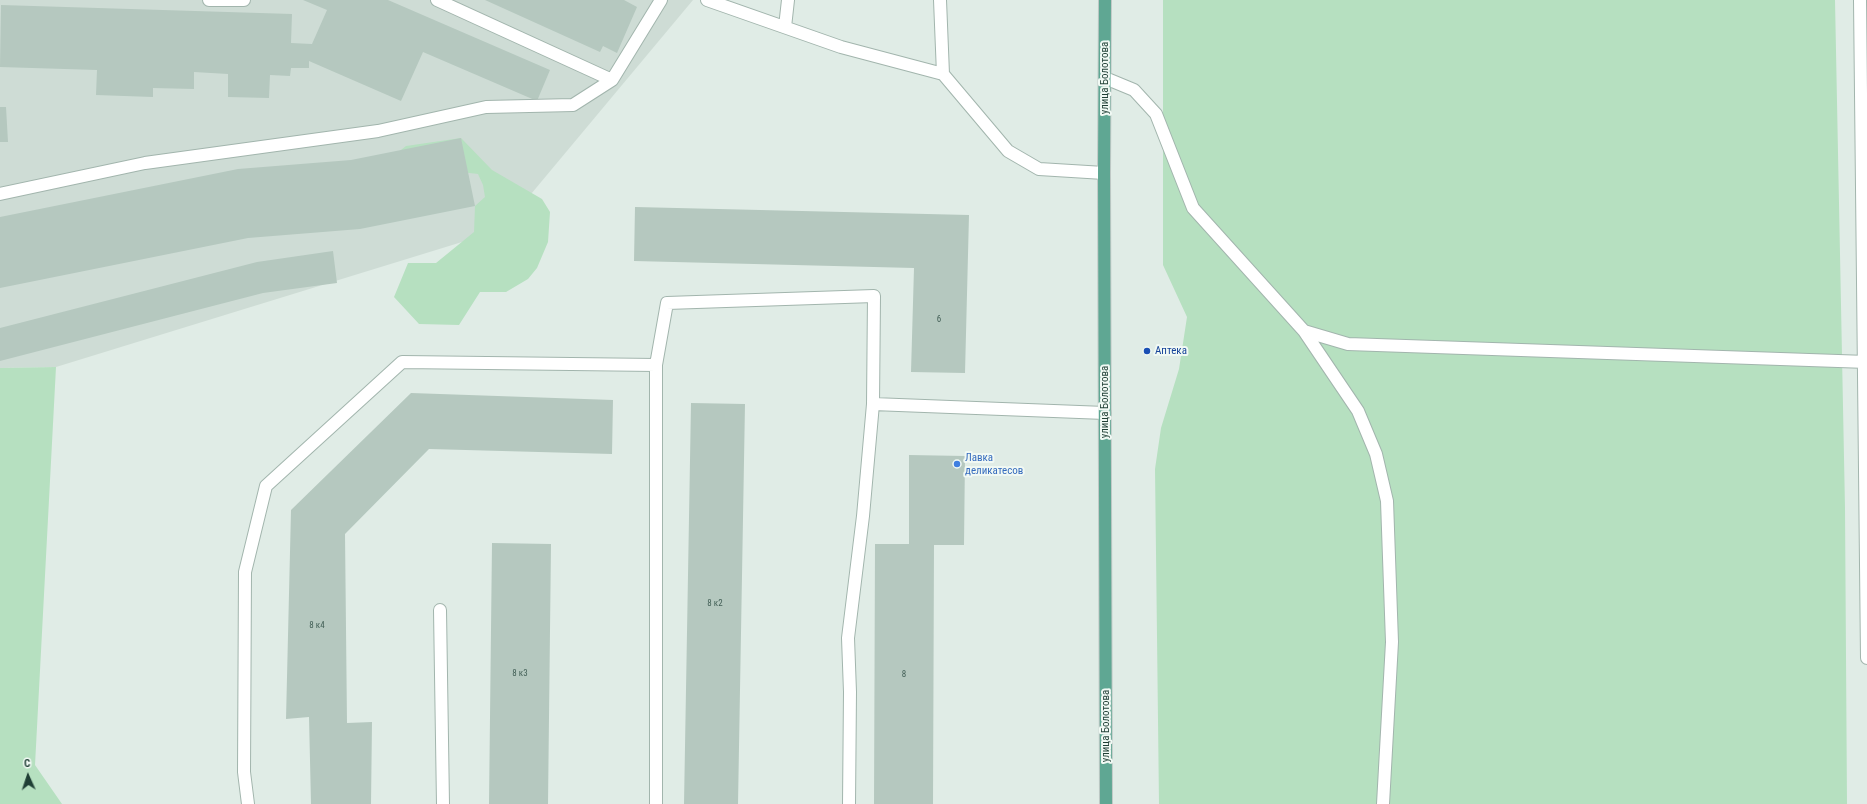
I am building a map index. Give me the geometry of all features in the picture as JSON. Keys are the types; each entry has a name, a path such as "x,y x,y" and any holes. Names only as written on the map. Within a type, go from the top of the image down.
{"main road":[{"name":"улица Болотова","path":"1105,0 1104,174 1106,804"}],"street":[{"path":"209,0 244,0"},
{"path":"437,0 612,80"},
{"path":"0,194 145,163 378,131 486,107 573,105 612,80 661,0"},
{"path":"707,0 841,47 943,74 1008,151 1039,169 1104,174"},
{"path":"785,27 788,0"},
{"path":"940,0 943,74"},
{"path":"1860,0 1867,658"},
{"path":"1105,78 1134,90 1156,114 1192,208 1304,331 1358,411 1376,454 1387,501 1392,642 1383,804"},
{"path":"656,804 656,365 667,303 874,296 873,404 863,516 848,638 850,692 849,804"},
{"path":"1304,331 1348,344 1865,362"},
{"path":"248,804 244,772 245,572 266,486 402,362 656,365"},
{"path":"873,404 1105,413"},
{"path":"440,610 443,804"}],"shaded area":[{"path":"0,0 693,0 501,230 56,367 0,368"}],"green space":[{"path":"1163,0 1835,0 1845,508 1847,804 1159,804 1155,469 1161,428 1179,369 1187,317 1163,265"},
{"path":"461,138 492,170 542,199 550,212 548,242 537,268 528,279 506,292 480,292 459,325 419,324 394,297 408,263 436,263 474,232 475,206 485,197 483,185 478,174 385,163 406,146"},
{"path":"56,367 35,765 62,804 0,804 0,368"}],"building":[{"path":"303,0 388,0 550,70 537,101 423,52 401,101 309,61 309,68 291,68 290,76 270,75 269,98 228,97 228,74 194,72 194,89 153,88 153,97 96,95 97,70 0,67 1,5 292,14 291,43 312,44 327,10"},
{"path":"485,0 624,0 637,7 617,53 603,46 600,52"},
{"path":"0,107 6,107 8,142 0,142"},
{"path":"461,138 475,206 360,229 248,238 0,288 0,217 238,169 351,160"},
{"path":"635,207 969,215 965,373 911,372 914,268 634,261"},
{"path":"333,251 337,283 263,293 0,361 0,328 257,262"},
{"path":"411,393 613,400 612,454 429,449 345,534 347,723 372,722 371,804 311,804 309,717 286,719 291,510"},
{"path":"691,403 745,404 738,804 684,804"},
{"path":"909,455 965,456 964,545 934,545 933,804 874,804 875,544 909,544"},
{"path":"492,543 551,544 548,804 489,804"}],"place":[{"name":"Аптека","path":"1147,351"},
{"name":"Лавка деликатесов","path":"957,464"}]}
